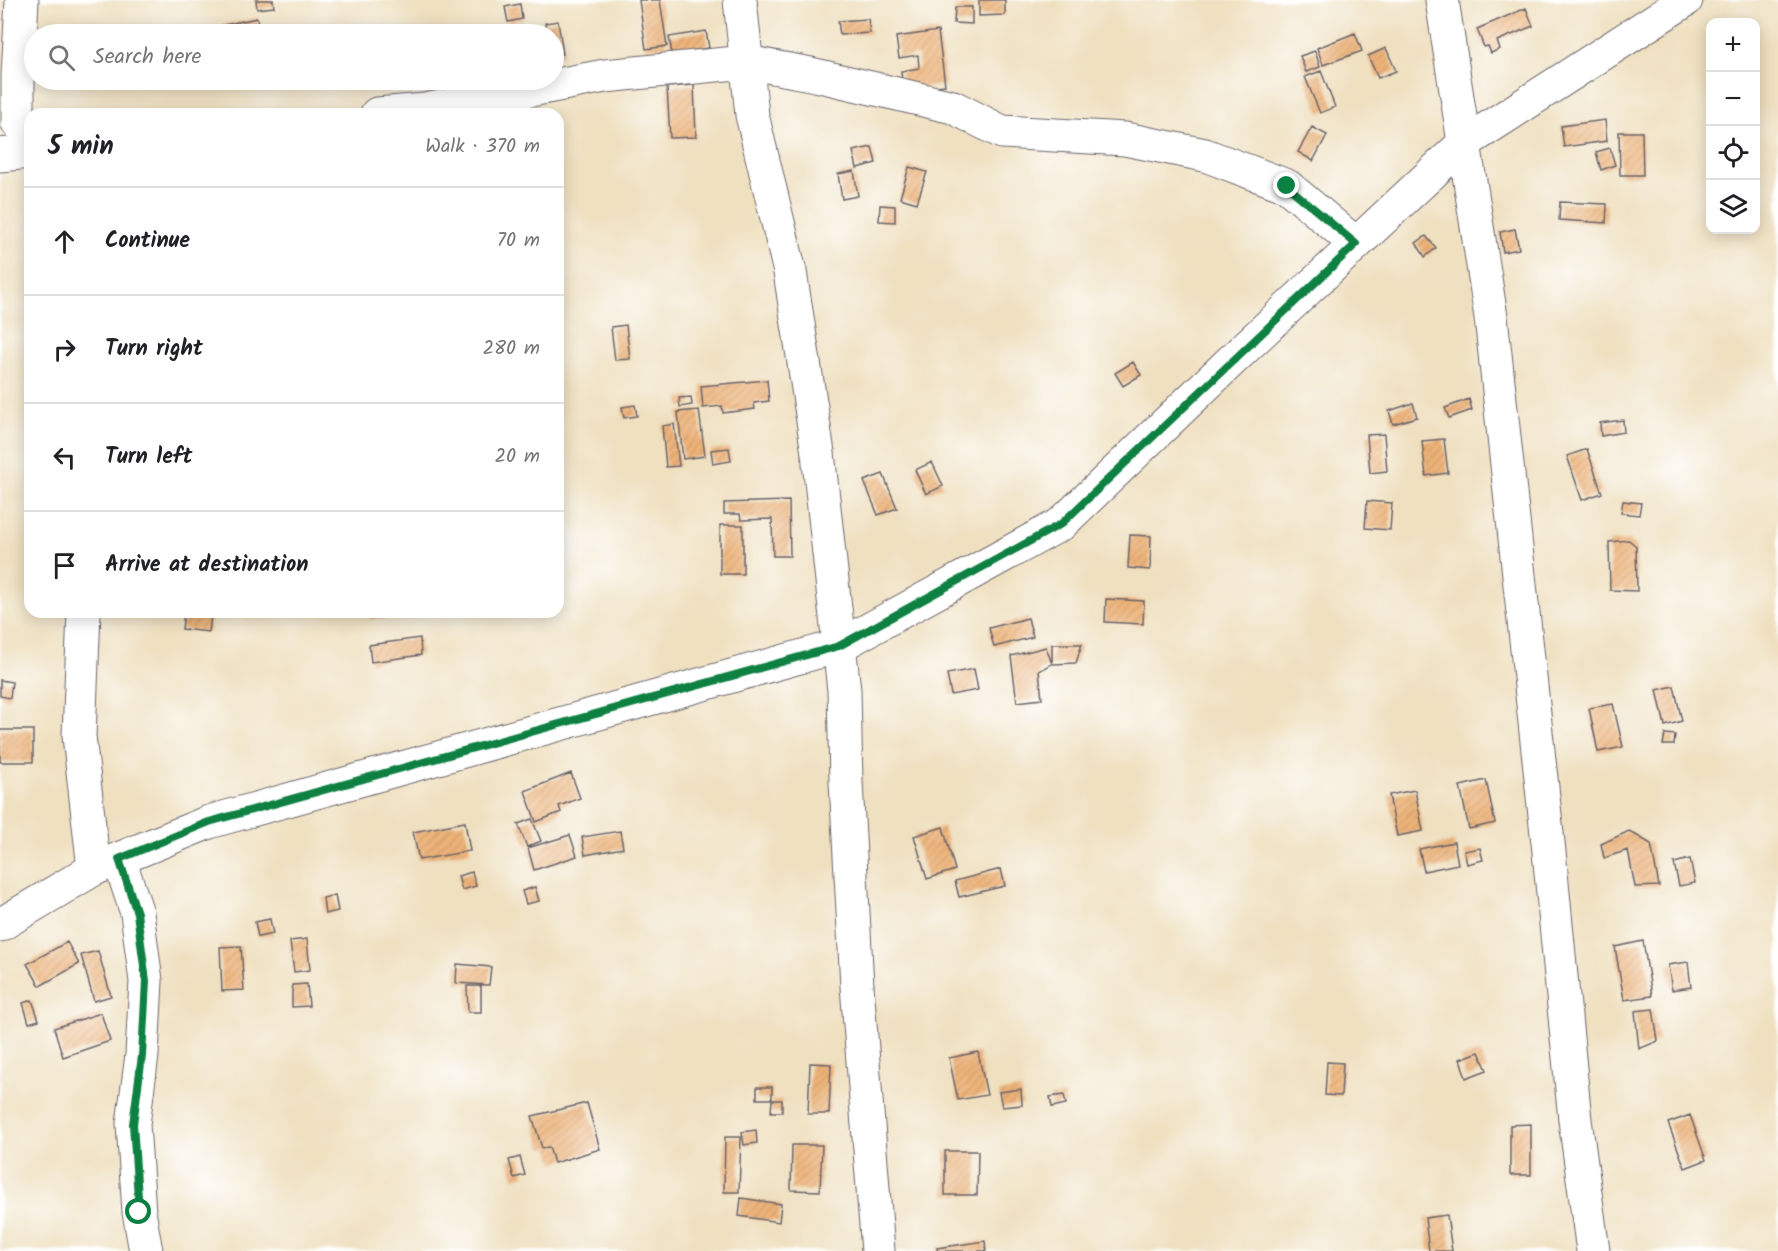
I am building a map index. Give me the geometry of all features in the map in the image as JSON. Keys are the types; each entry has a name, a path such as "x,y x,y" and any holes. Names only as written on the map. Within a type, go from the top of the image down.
{"street":[{"path":"22,0 18,65 18,123 24,130"},
{"path":"740,0 752,115 790,272 818,453 844,690 846,782 857,986 878,1251"},
{"path":"1442,0 1491,317 1549,852 1575,1120 1593,1251"},
{"path":"0,925 106,864 209,822 839,646 1061,524 1463,144 1686,0"},
{"path":"564,84 605,76 746,62 812,74 953,107 1002,132 1125,139 1205,155 1287,186 1356,244"},
{"path":"436,108 531,90"},
{"path":"0,155 24,153"},
{"path":"84,618 79,736 106,864 137,913 146,981 142,1056 133,1124 139,1212 146,1251"}],"building":[{"path":"256,0 273,0 274,7 257,9"},
{"path":"639,0 660,0 667,46 646,49"},
{"path":"979,0 1005,0 1005,15 979,16"},
{"path":"520,4 522,19 508,22 505,7"},
{"path":"955,7 972,7 972,24 954,23"},
{"path":"1526,8 1533,26 1497,41 1500,49 1491,53 1488,46 1484,47 1477,29"},
{"path":"257,18 258,24 228,24"},
{"path":"868,19 870,33 840,35 838,21"},
{"path":"558,21 558,24 545,24"},
{"path":"706,31 709,48 672,54 669,37"},
{"path":"938,31 945,85 903,90 901,71 919,68 918,55 899,58 896,37"},
{"path":"1355,33 1362,51 1323,65 1317,48"},
{"path":"1386,48 1396,71 1378,78 1368,56"},
{"path":"1315,51 1320,67 1306,72 1300,56"},
{"path":"1321,71 1335,107 1320,113 1305,77"},
{"path":"694,85 696,137 670,138 667,87"},
{"path":"1605,120 1607,141 1564,147 1561,126"},
{"path":"1312,127 1327,135 1313,161 1298,152"},
{"path":"1619,132 1642,132 1643,175 1620,175"},
{"path":"872,147 876,163 857,168 853,151"},
{"path":"1610,148 1615,165 1601,170 1596,152"},
{"path":"909,167 927,172 917,203 900,198"},
{"path":"854,171 858,196 842,199 838,174"},
{"path":"1560,202 1607,204 1606,223 1559,220"},
{"path":"880,205 895,206 895,222 879,221"},
{"path":"1515,229 1519,249 1503,252 1500,232"},
{"path":"1426,236 1436,248 1425,257 1416,243"},
{"path":"626,325 630,359 615,360 611,327"},
{"path":"1133,362 1141,375 1123,386 1115,373"},
{"path":"767,380 769,401 754,403 755,409 723,413 722,406 703,408 701,386"},
{"path":"691,397 692,405 680,407 679,398"},
{"path":"1469,399 1472,410 1449,418 1445,408"},
{"path":"1413,403 1417,417 1393,424 1389,411"},
{"path":"635,405 637,416 624,418 622,407"},
{"path":"699,410 705,456 683,459 678,412"},
{"path":"1623,420 1624,432 1601,436 1600,423"},
{"path":"674,424 679,466 666,467 662,426"},
{"path":"1384,434 1387,471 1370,473 1367,435"},
{"path":"1444,439 1448,473 1426,476 1422,441"},
{"path":"729,448 731,461 713,464 711,450"},
{"path":"1587,449 1602,493 1582,500 1567,456"},
{"path":"932,462 943,486 926,494 915,470"},
{"path":"883,474 897,508 878,515 864,481"},
{"path":"789,501 790,556 773,556 772,519 741,520 740,514 724,514 724,503"},
{"path":"1367,501 1392,503 1390,530 1365,528"},
{"path":"1623,501 1641,503 1639,515 1621,513"},
{"path":"720,525 743,525 743,574 720,574"},
{"path":"1130,535 1151,536 1150,570 1128,568"},
{"path":"1629,540 1636,546 1637,591 1610,590 1609,542"},
{"path":"1106,599 1144,601 1143,624 1105,622"},
{"path":"183,618 211,618 209,632 182,629"},
{"path":"1028,618 1033,637 994,647 989,628"},
{"path":"420,638 421,655 371,662 369,645"},
{"path":"1052,644 1082,644 1076,663 1052,664"},
{"path":"1046,647 1052,664 1039,671 1042,699 1017,702 1011,656"},
{"path":"974,669 978,690 951,695 947,674"},
{"path":"0,680 12,682 10,698 0,696"},
{"path":"1674,686 1682,721 1665,726 1657,690"},
{"path":"1613,704 1623,747 1598,752 1589,708"},
{"path":"0,730 33,730 33,762 0,762"},
{"path":"1665,734 1675,735 1674,745 1663,745"},
{"path":"571,773 580,798 559,806 561,812 536,822 525,791"},
{"path":"1486,780 1495,823 1469,829 1460,786"},
{"path":"1415,790 1423,831 1397,836 1389,795"},
{"path":"532,819 541,841 527,847 518,824"},
{"path":"465,822 470,851 419,860 413,832"},
{"path":"943,827 955,870 927,879 914,836"},
{"path":"620,831 623,848 585,855 582,837"},
{"path":"1629,831 1651,844 1659,886 1635,887 1628,850 1604,858 1601,844"},
{"path":"570,835 577,856 534,870 528,848"},
{"path":"1454,842 1458,864 1424,871 1419,849"},
{"path":"1480,848 1483,860 1467,864 1464,851"},
{"path":"1690,859 1695,883 1679,886 1674,863"},
{"path":"1001,869 1005,886 959,897 955,881"},
{"path":"472,872 476,886 462,890 458,876"},
{"path":"535,887 539,901 526,904 522,891"},
{"path":"335,895 338,911 325,914 323,898"},
{"path":"270,919 273,934 258,937 255,922"},
{"path":"307,939 310,970 294,972 290,941"},
{"path":"1643,941 1652,996 1624,1000 1615,947"},
{"path":"67,942 79,964 40,986 27,964"},
{"path":"241,946 244,990 222,991 220,947"},
{"path":"98,951 111,996 94,1001 81,955"},
{"path":"1688,962 1691,987 1672,990 1668,965"},
{"path":"457,964 491,967 489,985 456,983"},
{"path":"307,984 309,1006 292,1007 292,985"},
{"path":"467,986 481,986 481,1012 468,1012"},
{"path":"32,1000 39,1020 29,1023 23,1003"},
{"path":"1653,1009 1658,1041 1639,1049 1635,1011"},
{"path":"101,1013 110,1041 63,1057 54,1028"},
{"path":"978,1052 987,1095 958,1100 949,1058"},
{"path":"1479,1052 1487,1070 1466,1078 1460,1059"},
{"path":"1327,1062 1343,1063 1341,1096 1325,1095"},
{"path":"810,1063 831,1064 829,1114 808,1114"},
{"path":"757,1087 772,1087 772,1099 757,1099"},
{"path":"1021,1089 1022,1105 1002,1107 999,1092"},
{"path":"1064,1095 1066,1104 1052,1107 1050,1097"},
{"path":"772,1100 782,1100 782,1112 771,1112"},
{"path":"587,1103 600,1149 554,1163 549,1147 542,1148 532,1116"},
{"path":"1690,1115 1706,1160 1685,1168 1668,1123"},
{"path":"1531,1124 1531,1175 1510,1175 1510,1125"},
{"path":"756,1130 757,1143 744,1145 742,1132"},
{"path":"725,1137 741,1137 739,1192 724,1192"},
{"path":"792,1145 822,1145 820,1191 791,1190"},
{"path":"945,1151 978,1151 977,1195 945,1195"},
{"path":"520,1157 525,1175 514,1178 509,1160"},
{"path":"741,1198 781,1204 779,1222 739,1216"},
{"path":"1447,1215 1452,1251 1429,1251 1425,1218"},
{"path":"985,1241 986,1251 937,1251 937,1248"}],"route":[{"path":"139,1212 133,1124 142,1056 146,981 137,913 119,859 209,822 839,646 1061,524 1356,244 1287,186"}]}
